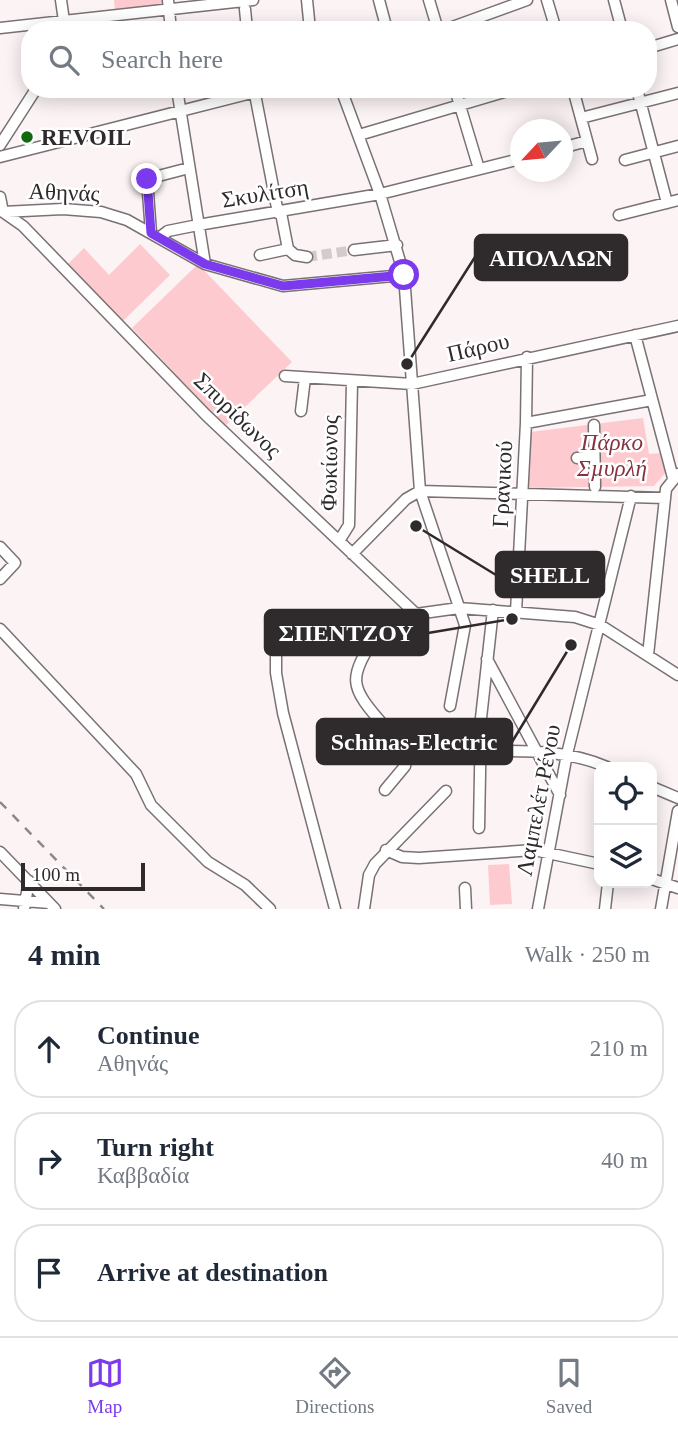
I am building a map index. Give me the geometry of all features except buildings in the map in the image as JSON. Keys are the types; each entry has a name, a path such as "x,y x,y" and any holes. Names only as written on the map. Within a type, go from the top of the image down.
{"street":[{"path":"61,0 64,21 168,5 253,0"},
{"path":"307,0 309,21"},
{"path":"379,0 385,21"},
{"path":"429,0 435,21"},
{"path":"469,21 527,0"},
{"path":"547,0 553,21"},
{"path":"614,0 620,21"},
{"path":"671,0 678,27"},
{"path":"245,9 246,21"},
{"path":"0,28 21,26"},
{"path":"657,45 678,39"},
{"path":"581,118 678,93"},
{"path":"0,145 30,98"},
{"path":"178,98 205,264"},
{"path":"0,157 226,98"},
{"path":"255,98 288,249 295,255 307,257"},
{"path":"345,98 380,194 404,275 420,491 465,625 450,706"},
{"path":"458,98 479,169"},
{"path":"359,135 485,98"},
{"path":"575,98 592,159"},
{"path":"619,215 672,202 654,152 640,98"},
{"path":"573,145 587,141"},
{"path":"625,160 678,146"},
{"name":"Σκυλίτση","path":"155,235 198,225 380,194 510,161"},
{"path":"155,235 147,179 189,168"},
{"path":"0,197 1,213"},
{"name":"Αθηνάς","path":"1,213 63,209 101,212 155,235 205,264 292,287 404,275"},
{"name":"Σπυρίδωνος","path":"1,213 23,226 206,415 416,614"},
{"path":"354,250 397,245"},
{"path":"260,255 288,249"},
{"name":"Πάρου","path":"285,376 412,384 678,326"},
{"path":"635,335 675,476 665,499 648,655"},
{"name":"Γρανικού","path":"516,612 527,357"},
{"path":"301,411 305,378"},
{"name":"Φωκίωνος","path":"339,541 349,526 352,382"},
{"path":"526,424 652,400"},
{"path":"594,425 595,487"},
{"path":"577,458 594,456"},
{"path":"352,554 406,499 420,491 631,496 678,502"},
{"name":"Λαμπελέτ Ρένου","path":"538,909 567,754 631,496"},
{"path":"349,526 364,541"},
{"path":"0,547 15,563 0,579"},
{"path":"335,909 283,713 275,652 283,628 293,622 326,620 380,628 395,627 416,614 459,608 575,617 600,625 678,673"},
{"path":"479,828 481,718 493,610"},
{"path":"380,628 358,666 355,678 362,700 407,755 405,766 385,790"},
{"path":"0,629 136,774 151,805 208,862 245,885 270,909"},
{"path":"487,659 560,795"},
{"path":"487,751 567,754 582,756 596,762"},
{"path":"657,789 678,799"},
{"path":"365,909 369,875 386,850 446,791"},
{"path":"661,909 678,811"},
{"path":"386,850 402,857 419,858 502,851 549,852 594,863"},
{"path":"0,852 52,906"},
{"path":"657,880 678,888"},
{"path":"24,905 29,881"},
{"path":"465,888 466,909"},
{"path":"605,909 607,888"},
{"path":"0,899 24,905 52,906"}],"green space":[{"path":"114,0 163,0 164,6 115,11"},
{"path":"140,244 170,275 123,321 68,264 84,248 109,275"},
{"path":"198,264 292,362 225,426 132,328"},
{"name":"Πάρκο Σµυρλή","path":"643,418 649,454 662,453 667,471 654,486 527,488 530,432"},
{"path":"509,864 512,904 490,905 488,865"}],"tunnel":[{"path":"307,257 354,250"}],"railway":[{"path":"0,802 104,909"}],"place":[{"name":"REVOIL","path":"27,137"},
{"name":"ΑΠΟΛΛΩΝ","path":"407,364"},
{"name":"SHELL","path":"416,526"},
{"name":"ΣΠΕΝΤΖΟΥ","path":"512,619"},
{"name":"Schinas-Electric","path":"571,645"}],"route":[{"path":"147,179 151,233 205,264 274,285 292,287 404,275"}]}
